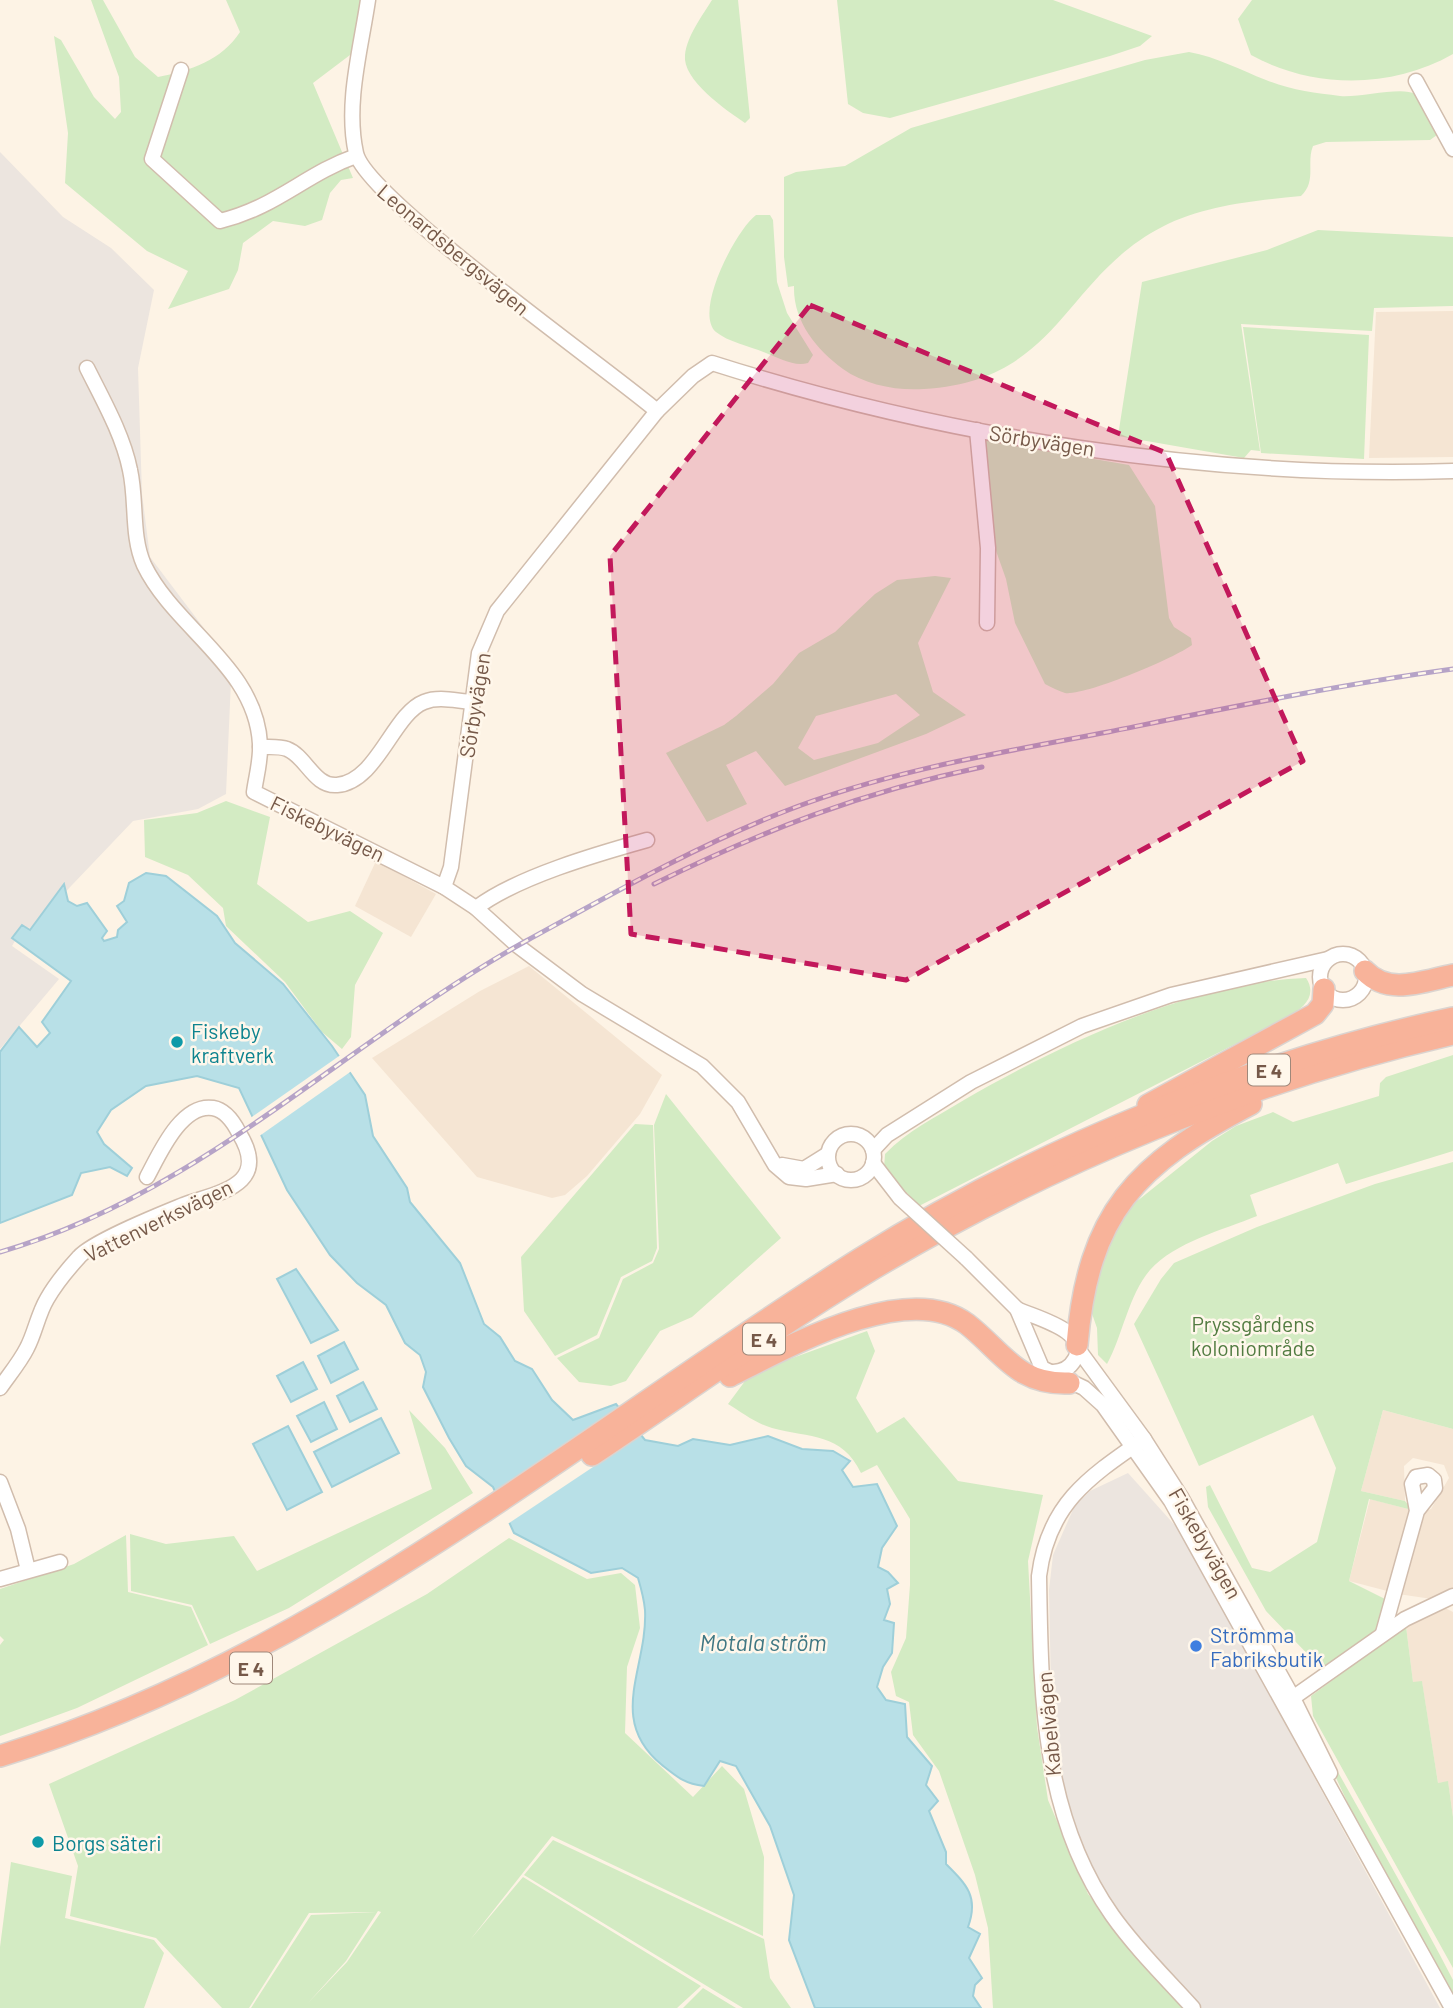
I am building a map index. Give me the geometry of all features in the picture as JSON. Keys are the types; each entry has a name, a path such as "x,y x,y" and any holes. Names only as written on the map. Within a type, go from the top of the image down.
{"highway":[{"path":"1365,971 1373,979 1394,986 1453,975"},
{"path":"1091,1140 1170,1091 1315,1014 1323,1004 1322,984"},
{"name":"E 4","path":"0,1771 121,1727 284,1652 367,1604 480,1521 655,1404 743,1335 926,1220 1091,1140 1222,1087 1318,1054 1453,1018"},
{"name":"E 4","path":"655,1404 696,1385 870,1271 989,1205 1162,1126 1321,1070 1453,1034"},
{"path":"1078,1347 1081,1299 1092,1257 1103,1231 1129,1191 1154,1166 1208,1128 1321,1070"},
{"path":"696,1385 723,1380 831,1328 902,1311 931,1310 955,1317 996,1350 1056,1375"},
{"name":"E 4","path":"0,1756 116,1714 278,1639 480,1521"}],"street":[{"name":"Leonardsbergsvägen","path":"368,0 352,126 356,156 370,179 489,280 653,408"},
{"path":"181,70 152,159 217,225 276,201 328,166 356,156"},
{"path":"1416,80 1453,149"},
{"name":"Sörbyvägen","path":"444,887 451,867 479,653 498,611 653,408 712,363 818,393 977,430 1119,451 1280,470 1338,473 1453,471"},
{"name":"Fiskebyvägen","path":"87,368 130,470 138,542 143,562 170,603 226,666 250,702 260,747 254,792 444,887 476,908 518,946 582,994 715,1076 738,1102 775,1165 789,1177 806,1179 837,1174"},
{"path":"977,430 988,548 987,622"},
{"path":"260,747 287,749 324,783 334,786 347,784 363,773 417,705 439,699 472,702"},
{"path":"476,908 489,899 567,866 647,840"},
{"path":"870,1151 854,1134 842,1136 833,1143 828,1154 830,1165 837,1174 851,1180 861,1177 870,1151 887,1135 1005,1063 1082,1026 1171,995 1281,972 1347,954 1358,960 1365,971 1365,984 1352,998 1339,999 1305,972 1281,972"},
{"path":"1322,984 1328,960"},
{"name":"Vattenverksvägen","path":"0,1388 27,1348 47,1299 80,1255 162,1214 230,1189 245,1176 250,1165 249,1148 226,1115 211,1107 192,1114 177,1128 147,1177"},
{"name":"Fiskebyvägen","path":"870,1151 898,1196"},
{"name":"Fiskebyvägen","path":"768,1152 781,1164 796,1169 813,1165 828,1154"},
{"name":"Fiskebyvägen","path":"861,1177 898,1196 1017,1309 1068,1331 1138,1443 1288,1701 1319,1748 1351,1823 1452,2008"},
{"name":"Fiskebyvägen","path":"1017,1309 1035,1359 1056,1375 1084,1388 1138,1443"},
{"path":"1056,1375 1070,1366 1078,1347"},
{"name":"Kabelvägen","path":"1138,1443 1076,1489 1051,1527 1043,1550 1039,1595 1046,1741 1062,1816 1083,1867 1112,1915 1193,2008"},
{"path":"0,1482 18,1529 28,1570"},
{"path":"1383,1633 1417,1511"},
{"path":"0,1579 60,1562"},
{"path":"1288,1701 1383,1633 1453,1596"}],"highlighted area":[{"path":"810,305 1166,453 1303,761 906,980 631,934 610,556"}],"shaded area":[{"path":"0,152 63,217 111,248 154,290 138,368 142,494 150,557 237,672 231,681 226,794 198,809 133,821 31,928 23,927 12,946 59,979 0,1049"},
{"path":"1453,311 1453,457 1369,458 1376,312"},
{"path":"376,861 436,894 411,937 355,906"},
{"path":"529,966 662,1075 640,1114 587,1176 565,1195 552,1198 477,1177 372,1058 480,991"},
{"path":"1383,1410 1453,1429 1453,1590 1432,1599 1398,1594 1420,1513 1431,1509 1449,1478 1444,1465 1413,1458 1404,1466 1405,1501 1361,1491"},
{"path":"1128,1473 1180,1531 1440,2008 1202,2008 1113,1906 1091,1869 1064,1804 1052,1739 1049,1590 1053,1555 1075,1505 1090,1491"},
{"path":"1370,1499 1412,1510 1391,1592 1349,1581"},
{"path":"1445,1608 1453,1612 1453,1817 1448,1782 1438,1783 1422,1682 1413,1682 1406,1626"}],"green space":[{"path":"91,0 103,0 135,57 158,77 204,63 233,42 240,32 226,0 363,0 354,52 313,83 353,178 341,180 330,193 322,220 305,226 273,221 243,243 238,270 229,289 168,309 188,271 147,251 65,183 68,133 54,36 61,40 94,97 115,119 121,112 119,77"},
{"path":"712,0 738,0 750,118 745,123 707,94 686,65 685,55 689,41"},
{"path":"837,0 1053,0 1152,36 1140,46 1110,56 890,118 863,113 848,104"},
{"path":"1252,0 1453,0 1453,54 1404,74 1379,79 1326,79 1300,74 1251,55 1238,19"},
{"path":"1189,52 1219,60 1275,83 1303,91 1348,96 1400,91 1415,94 1437,135 1430,140 1326,142 1313,146 1309,184 1301,196 1212,209 1162,227 1129,248 1102,273 1033,348 1005,367 969,382 924,389 882,386 852,375 815,343 797,311 794,286 788,287 784,257 784,177 796,172 845,166 911,128 1145,60"},
{"path":"756,215 770,215 773,220 777,282 787,313 813,355 808,363 787,361 721,336 710,322 713,290 728,253"},
{"path":"1318,230 1453,237 1453,306 1374,308 1372,331 1241,324 1260,451 1251,450 1244,458 1118,436 1142,282 1267,250"},
{"path":"1243,327 1369,335 1364,459 1261,453"},
{"path":"984,440 1129,465 1155,506 1169,618 1174,627 1191,638 1192,645 1150,667 1091,689 1065,693 1045,684 1015,623 1006,579 995,548 989,515"},
{"path":"935,576 951,578 918,643 933,692 966,715 926,734 785,786 756,751 726,765 747,804 707,822 666,753 724,725 773,684 799,653 835,632 875,594 897,580","holes":["896,694 920,715 878,743 814,760 798,748 816,716"]},
{"path":"226,801 270,817 257,884 308,922 350,911 383,933 355,985 351,1037 342,1049 322,1032 285,982 226,926 223,908 188,875 145,857 144,820 197,813"},
{"path":"1306,978 1310,996 1299,1010 1288,1017 919,1206 884,1168 885,1154 922,1125 1002,1079 1085,1038 1173,1004 1218,991 1263,982"},
{"path":"1453,1055 1453,1151 1346,1184 1338,1163 1250,1195 1257,1216 1186,1244 1160,1260 1150,1270 1136,1292 1107,1364 1098,1355 1097,1328 1090,1308 1097,1264 1126,1210 1212,1141 1236,1126 1273,1112 1293,1122 1379,1096 1380,1083 1386,1077"},
{"path":"666,1094 781,1238 692,1317 660,1331 626,1381 611,1386 579,1382 557,1358 599,1338 623,1279 653,1263 659,1249 654,1125"},
{"path":"635,1124 653,1125 657,1248 652,1261 621,1277 597,1335 555,1356 524,1311 521,1257"},
{"name":"Pryssgårdens koloniområde","path":"1453,1162 1453,1429 1383,1410 1361,1491 1405,1501 1412,1510 1369,1499 1349,1581 1389,1601 1378,1628 1329,1667 1321,1668 1266,1611 1208,1507 1206,1487 1210,1485 1252,1568 1270,1572 1317,1542 1336,1468 1313,1415 1199,1466 1134,1324 1174,1263 1257,1227 1375,1184"},
{"path":"867,1331 875,1351 856,1398 877,1433 904,1417 958,1481 1043,1495 1028,1561 1037,1727 1048,1800 1088,1894 1184,2008 993,2008 988,1928 975,1875 939,1771 913,1735 909,1702 896,1696 891,1672 906,1638 910,1585 910,1519 877,1465 861,1473 853,1460 835,1444 766,1426 728,1404 751,1373"},
{"path":"409,1410 445,1448 473,1493 289,1608 210,1644 192,1605 131,1591 130,1534 166,1544 234,1536 257,1571 432,1489"},
{"path":"126,1535 128,1592 191,1607 208,1645 77,1708 0,1736 0,1645 4,1640 0,1636 0,1589 74,1564"},
{"path":"509,1538 587,1579 621,1573 635,1585 640,1628 627,1667 625,1733 693,1797 722,1766 744,1789 764,1857 763,1936 552,1836 470,1940 523,1877 701,1986 677,2008 251,2008 311,1915 376,1912 309,1913 249,2008 222,2008 156,1938 70,1916 78,1866 49,1784 235,1700 427,1594","holes":["378,1911 381,1912 347,1962 308,2003 346,1961"]},
{"path":"1406,1626 1413,1682 1422,1681 1438,1783 1448,1781 1453,1817 1453,1968 1313,1716 1311,1696"},
{"path":"1308,1718 1453,1980 1453,1998 1352,1812"},
{"path":"553,1840 764,1939 770,1978 791,2008 743,2008 524,1875"},
{"path":"11,1862 72,1876 65,1918 154,1940 164,1953 144,2008 0,2008 0,1947"},
{"path":"703,1988 736,2008 683,2008"}],"water":[{"name":"Motala ström","path":"146,873 166,876 217,916 235,943 283,984 332,1046 365,1095 373,1136 407,1188 410,1202 460,1263 484,1324 500,1337 515,1361 532,1369 552,1400 573,1420 616,1404 645,1440 678,1446 693,1439 730,1445 768,1436 802,1449 833,1451 850,1461 842,1470 853,1487 877,1484 897,1526 882,1548 878,1567 888,1572 898,1583 887,1589 890,1604 884,1620 894,1623 892,1653 883,1667 877,1687 886,1700 905,1704 907,1737 932,1766 926,1785 938,1801 929,1811 946,1852 946,1864 969,1892 972,1907 968,1927 980,1934 969,1958 982,1978 975,1985 973,1996 981,2008 815,2008 789,1940 794,1895 770,1826 736,1766 720,1761 704,1786 686,1782 662,1765 645,1748 636,1730 634,1692 645,1610 638,1578 622,1568 591,1573 514,1533 493,1487 466,1466 449,1438 423,1387 426,1372 420,1355 405,1343 386,1305 357,1283 330,1255 287,1190 239,1088 197,1076 146,1086 111,1110 97,1132 104,1144 132,1168 127,1176 110,1167 81,1173 72,1195 0,1223 0,1052 19,1027 37,1047 50,1033 42,1022 71,981 12,938 22,925 30,930 64,884 68,901 77,906 87,903 107,931 102,938 104,941 117,937 118,930 127,922 117,906 124,901 129,883"},
{"path":"296,1269 338,1330 311,1343 277,1279"},
{"path":"344,1342 358,1369 331,1383 318,1356"},
{"path":"303,1362 317,1389 291,1402 277,1376"},
{"path":"363,1382 377,1409 350,1422 337,1396"},
{"path":"324,1402 337,1429 311,1442 297,1416"},
{"path":"381,1418 399,1453 332,1487 314,1452"},
{"path":"288,1426 322,1492 287,1510 253,1444"}],"pier":[{"path":"342,1054 353,1070 258,1137 249,1119"},
{"path":"623,1407 644,1433 506,1525 492,1494"}],"railway":[{"path":"0,1252 72,1226 141,1193 207,1155 460,980 621,889 685,856 783,812 862,785 984,756 1366,682 1453,669"},
{"path":"654,884 735,846 814,815 896,788 982,767"}],"place":[{"name":"Fiskeby kraftverk","path":"177,1042"},
{"name":"Strömma Fabriksbutik","path":"1196,1646"},
{"name":"Borgs säteri","path":"38,1842"}]}
